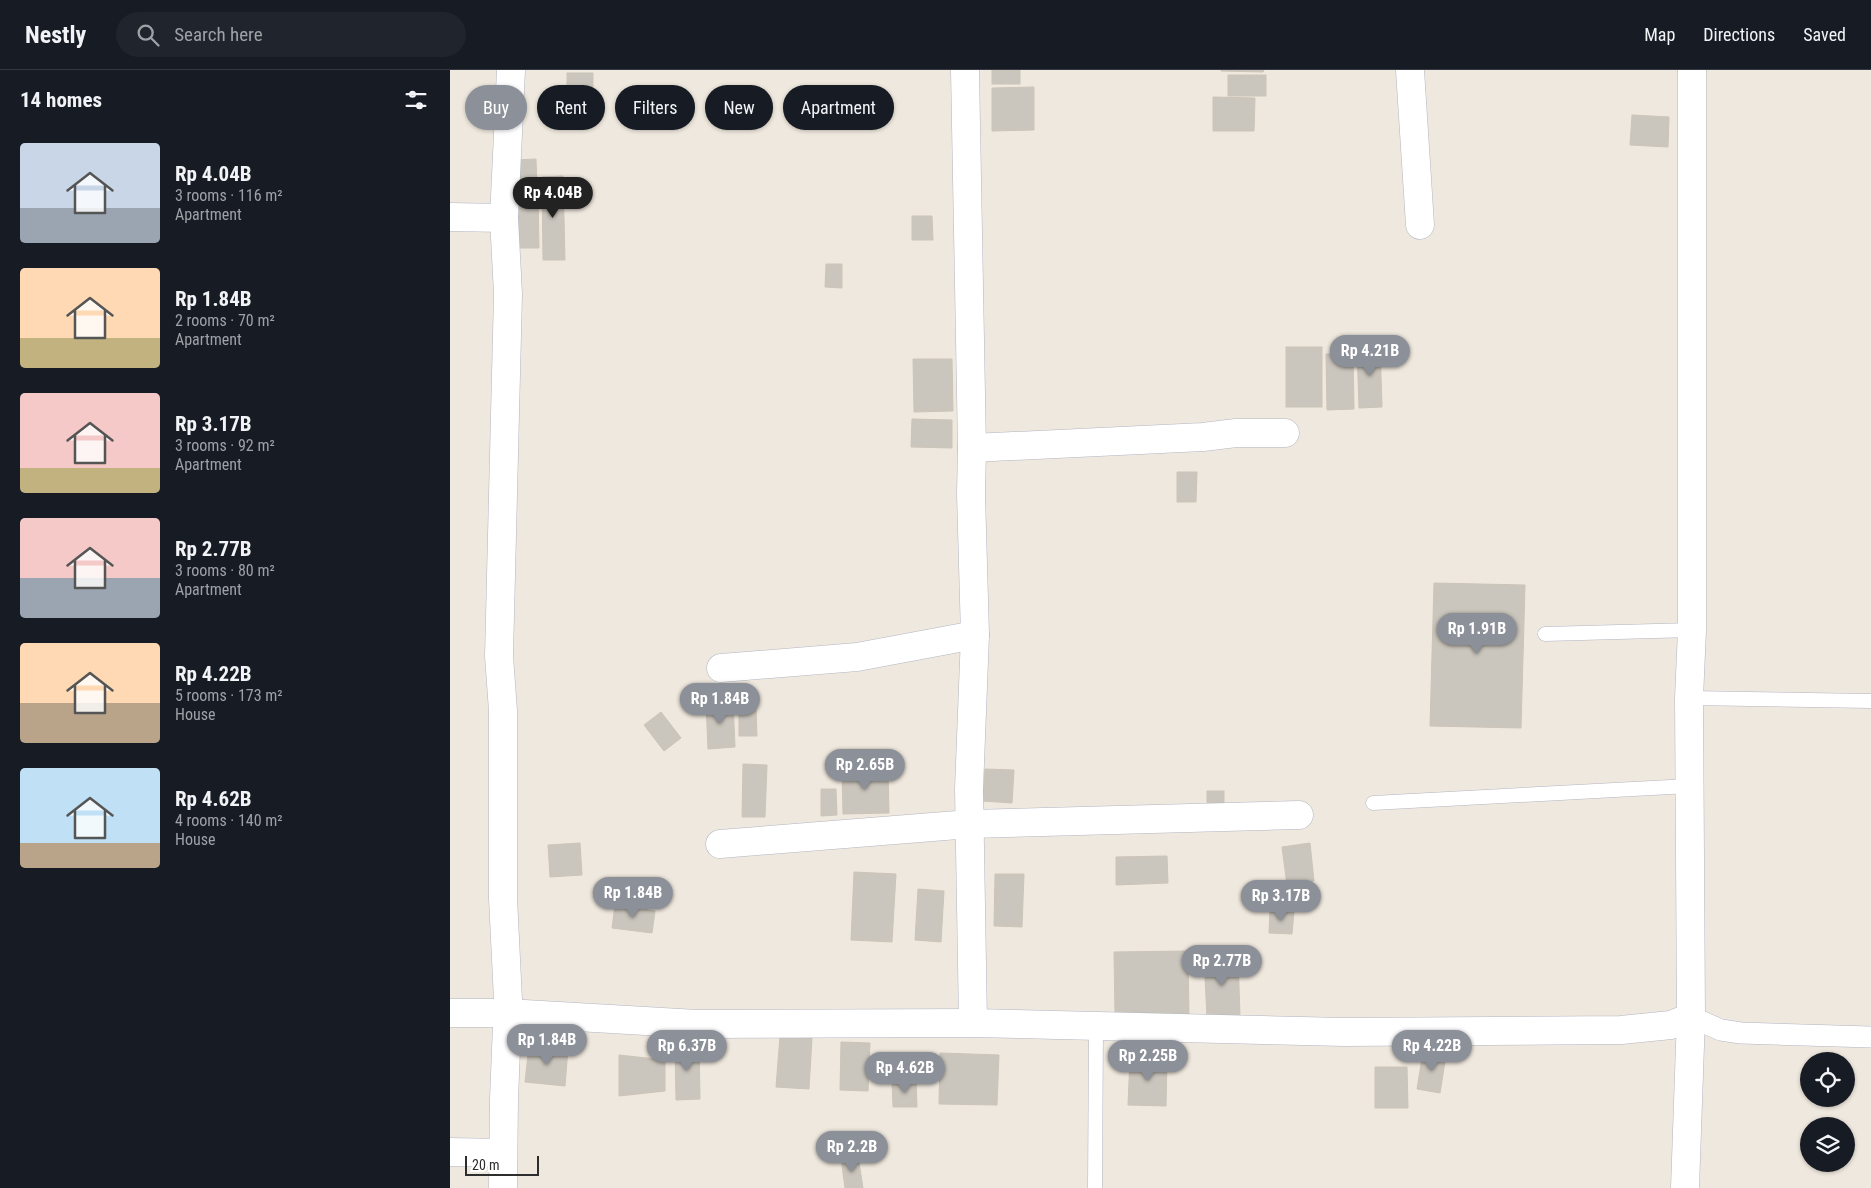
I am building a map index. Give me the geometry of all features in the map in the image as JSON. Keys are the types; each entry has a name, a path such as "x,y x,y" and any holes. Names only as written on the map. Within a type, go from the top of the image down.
{"street":[{"path":"503,1188 507,1013 502,898 502,711 499,656 508,294 504,218 511,70"},
{"path":"965,70 972,448 971,494 975,635 969,789 973,1022"},
{"path":"1410,70 1420,225"},
{"path":"1685,1188 1690,1017 1689,698 1692,630 1692,70"},
{"path":"450,217 504,218"},
{"path":"972,448 1203,437 1236,433 1285,433"},
{"path":"721,668 857,657 975,635"},
{"path":"720,844 970,824 1299,816"},
{"path":"450,1013 507,1013 697,1024 973,1022 1344,1032 1620,1030 1671,1025 1690,1017 1720,1030 1741,1033 1871,1037"},
{"path":"450,1152 503,1153"}],"lane":[{"path":"1546,634 1692,630"},
{"path":"1689,698 1871,700"},
{"path":"1372,803 1689,786"},
{"path":"1095,1188 1096,1026"}],"building":[{"path":"992,70 1020,70 1020,84 992,84"},
{"path":"1221,70 1264,70 1263,72"},
{"path":"567,73 593,73 593,85 567,85"},
{"path":"1228,75 1266,75 1266,96 1228,96"},
{"path":"1034,87 1034,130 992,131 992,88"},
{"path":"1213,97 1255,98 1254,131 1213,131"},
{"path":"1632,115 1669,117 1668,147 1630,145"},
{"path":"536,159 537,192 516,193 515,160"},
{"path":"563,176 565,260 543,260 542,177"},
{"path":"538,196 539,248 512,248 511,197"},
{"path":"912,216 932,216 933,240 912,240"},
{"path":"826,264 842,264 842,288 825,287"},
{"path":"1380,345 1382,407 1359,408 1357,346"},
{"path":"1286,347 1322,347 1322,407 1286,407"},
{"path":"1326,354 1353,354 1354,409 1327,410"},
{"path":"913,359 952,359 953,411 914,412"},
{"path":"912,419 952,420 952,448 911,447"},
{"path":"1177,472 1197,472 1196,502 1177,502"},
{"path":"1434,583 1525,585 1521,728 1430,726"},
{"path":"733,701 735,747 708,749 706,702"},
{"path":"756,709 757,736 739,736 739,710"},
{"path":"661,712 681,738 664,751 644,725"},
{"path":"743,764 767,765 765,817 742,817"},
{"path":"888,769 889,813 843,814 842,770"},
{"path":"985,769 1014,770 1012,803 983,801"},
{"path":"821,789 836,789 837,815 821,816"},
{"path":"1207,791 1224,791 1224,816 1207,816"},
{"path":"580,843 582,875 550,877 548,845"},
{"path":"1310,843 1314,881 1287,885 1282,847"},
{"path":"1167,856 1168,883 1116,885 1116,857"},
{"path":"854,872 896,874 892,942 851,940"},
{"path":"995,874 1024,874 1022,927 994,926"},
{"path":"918,889 944,891 941,942 915,940"},
{"path":"615,905 655,911 652,933 612,928"},
{"path":"1270,910 1294,911 1292,934 1269,933"},
{"path":"1188,951 1189,1017 1115,1018 1114,952"},
{"path":"1238,956 1240,1016 1207,1017 1204,958"},
{"path":"780,1036 812,1038 809,1089 776,1087"},
{"path":"841,1042 870,1043 868,1091 840,1090"},
{"path":"699,1044 700,1099 676,1100 675,1045"},
{"path":"529,1045 568,1049 565,1086 525,1082"},
{"path":"1423,1052 1446,1055 1440,1093 1417,1089"},
{"path":"940,1053 999,1055 997,1105 939,1104"},
{"path":"619,1055 665,1060 665,1091 619,1096"},
{"path":"1130,1057 1167,1058 1166,1106 1128,1105"},
{"path":"1375,1067 1407,1067 1408,1108 1375,1108"},
{"path":"916,1080 917,1107 893,1107 892,1081"},
{"path":"858,1156 863,1188 845,1188 841,1158"}]}
